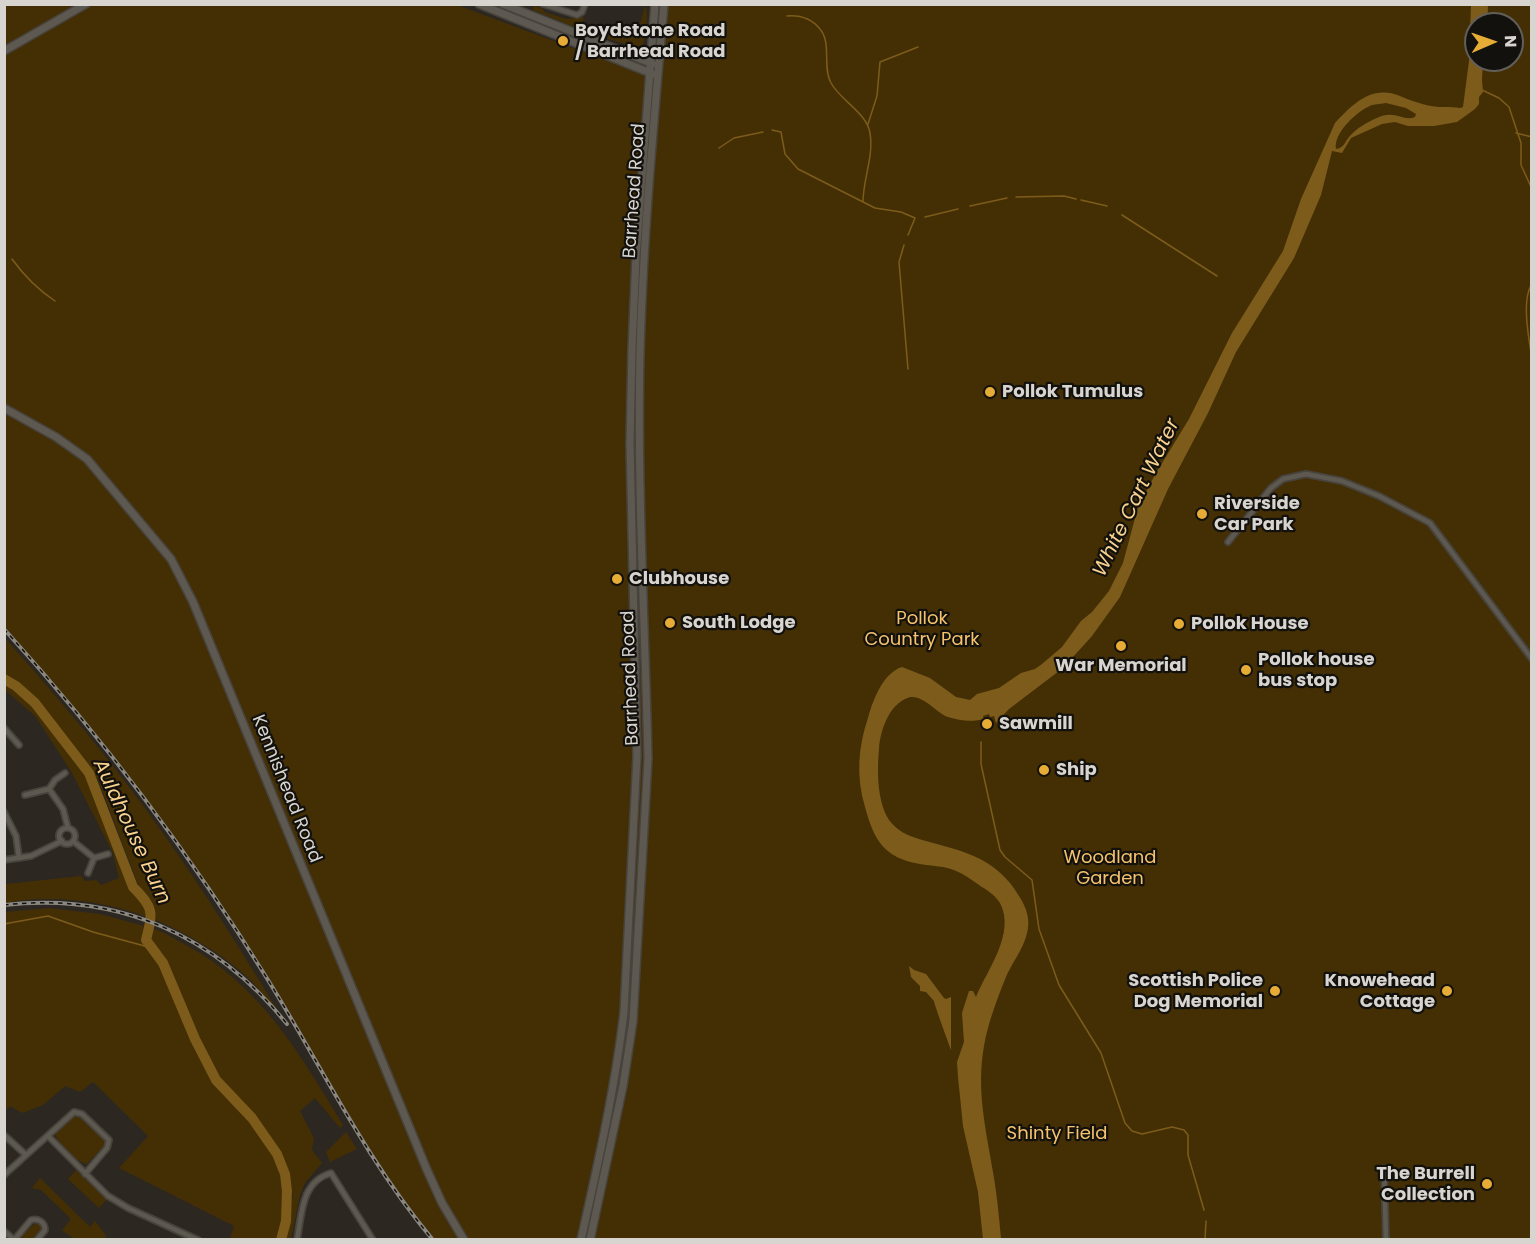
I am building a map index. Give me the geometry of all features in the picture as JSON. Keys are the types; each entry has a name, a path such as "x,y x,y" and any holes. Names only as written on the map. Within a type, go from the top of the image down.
{"main road":[{"path":"4,51 86,4"},
{"path":"479,4 650,73 658,74"},
{"path":"502,4 650,63 659,64"},
{"name":"Barrhead Road","path":"581,1239 624,1012 637,747 631,376 655,4"},
{"name":"Barrhead Road","path":"590,1239 631,1040 638,955 648,759 640,352 645,252 664,4"},
{"path":"643,164 652,164"},
{"name":"Kennishead Road","path":"4,408 56,437 87,459 177,567 427,1170 442,1203 464,1239"},
{"path":"627,954 638,955"},
{"path":"584,1226 592,1228"}],"street":[{"path":"543,4 577,15 582,12 585,4"},
{"path":"1228,542 1271,488 1283,479 1306,474 1342,481 1379,496 1430,523 1532,659"},
{"path":"4,728 19,745"},
{"path":"25,795 49,789 55,780 65,773"},
{"path":"49,789 63,808 68,828 75,834 73,841"},
{"path":"4,812 16,836 19,858"},
{"path":"62,841 60,833 63,829 68,828"},
{"path":"4,860 31,856 62,841 66,843 73,841"},
{"path":"73,841 94,858"},
{"path":"87,873 94,858 108,854"},
{"path":"4,1175 74,1112 82,1114 109,1140 107,1149 85,1174"},
{"path":"4,1135 26,1155"},
{"path":"48,1136 108,1196 198,1239"},
{"path":"1384,1168 1386,1239"},
{"path":"297,1239 307,1193 316,1179 331,1173 373,1239"},
{"path":"4,1231 14,1239 31,1220 35,1219 45,1226 45,1230 38,1239"}],"green space":[{"name":"Pollok Country Park","path":"4,5 457,5 621,66 662,77 668,5 1531,5 1531,1239 433,1239 409,1209 366,1145 268,980 177,843 111,755 5,629"},
{"path":"534,5 543,9 544,12 566,19 584,17 581,28 533,10"},
{"path":"645,5 647,27 645,40 640,49 600,36 633,33 641,21"},
{"path":"4,637 88,734 127,784 210,902 281,1016 261,991 237,968 192,938 156,920 151,902 139,887 98,780 23,686 5,676"},
{"path":"5,682 24,697 87,775 131,887 142,897 150,918 97,903 59,899 5,903 5,884 81,876 85,881 96,880 101,885 119,878 113,853 72,773 36,717 5,690"},
{"path":"49,908 100,914 144,926 145,942 162,964 193,1040 208,1069 219,1086 258,1130 274,1159 280,1174 284,1205 278,1239 235,1240 230,1238 234,1226 119,1168 148,1136 93,1082 80,1092 65,1086 43,1105 22,1113 10,1106 5,1111 5,912"},
{"path":"151,928 168,935 211,960 256,1000 294,1047 343,1125 340,1128 315,1098 300,1111 314,1138 312,1150 322,1163 305,1183 300,1195 291,1239 284,1239 293,1196 289,1175 253,1117 219,1079 197,1039 166,962 148,940"},
{"path":"74,1116 79,1117 105,1140 106,1144 87,1164 68,1152 56,1137 55,1133"},
{"path":"346,1132 357,1149 330,1162 326,1152"},
{"path":"76,1170 107,1199 99,1208 68,1179"},
{"path":"40,1178 90,1227 95,1221 106,1239 74,1239 62,1230 71,1219 41,1190 32,1188"},
{"path":"38,1221 43,1226 43,1230 34,1239 20,1239 20,1237"}],"shaded area":[{"path":"1471,5 1487,5 1488,12 1471,12"},
{"path":"1468,72 1482,72 1483,92 1479,97 1479,104 1457,122 1434,126 1408,126 1395,122 1382,124 1351,138 1342,153 1332,151 1321,195 1294,258 1236,352 1208,413 1168,489 1120,597 1092,636 1063,668 1009,709 996,723 994,716 990,717 989,714 983,716 984,719 975,721 948,717 922,700 911,697 894,708 883,728 878,758 878,776 882,804 889,820 906,834 969,854 990,865 1015,889 1025,907 1028,919 1026,937 999,994 984,1046 981,1094 996,1189 1001,1239 983,1239 978,1192 963,1126 957,1062 964,1042 962,1013 969,991 973,991 976,997 993,963 1005,927 1004,915 996,898 965,875 947,868 920,864 897,857 882,846 877,838 865,807 859,773 862,740 876,696 889,675 902,667 930,678 956,697 970,700 977,694 999,688 1021,673 1035,669 1062,647 1081,621 1092,612 1109,591 1123,563 1138,507 1189,419 1232,333 1283,251 1301,199 1335,123 1355,103 1380,93 1390,93 1431,106 1463,107","holes":["1386,103 1406,108 1416,114 1411,118 1393,115 1377,118 1359,128 1342,146 1336,149 1338,136 1342,129 1354,117 1372,105"]},
{"path":"909,966 926,974 944,998 951,997 951,1050 934,1001 926,992 920,991 920,986 911,977"}],"waterway":[{"path":"787,16 805,18 820,29 826,41 828,77 835,89 859,113 868,126 871,150 863,202"},
{"path":"868,124 877,96 880,62 918,47"},
{"path":"1482,90 1499,98 1509,107 1521,143 1521,165 1532,189"},
{"path":"772,130 781,132 785,154 798,169 875,208 901,212 915,218 908,235"},
{"path":"719,148 734,138 763,132"},
{"path":"1516,133 1532,137"},
{"path":"1016,197 1064,196 1076,199"},
{"path":"970,206 1007,198"},
{"path":"1081,200 1107,206"},
{"path":"925,217 958,209"},
{"path":"1122,215 1217,276"},
{"path":"904,245 899,262 908,369"},
{"path":"12,259 32,282 55,301"},
{"path":"1532,284 1526,309 1532,359"},
{"name":"Auldhouse Burn","path":"4,679 16,686 35,703 89,773 133,887 145,900 150,911 146,940 163,963 195,1039 216,1080 252,1118 277,1154 285,1174 287,1191 286,1221 281,1240"},
{"path":"981,742 981,764 1000,850 1032,880 1039,929 1059,985 1101,1053 1125,1123 1132,1131 1142,1134 1172,1127 1184,1130 1188,1135 1188,1155 1204,1210"},
{"path":"4,924 48,916 93,932 152,948"},
{"path":"1205,1240 1206,1221"}],"railway":[{"path":"4,629 111,755 177,843 268,980 366,1146 433,1240"},
{"path":"4,905 46,903 86,906 125,913 161,926 196,944 228,966 259,993 287,1024"}],"place":[{"name":"Boydstone Road / Barrhead Road","path":"563,41"},
{"name":"Pollok Tumulus","path":"990,392"},
{"name":"Riverside Car Park","path":"1202,514"},
{"name":"Clubhouse","path":"617,579"},
{"name":"South Lodge","path":"670,623"},
{"name":"Pollok House","path":"1179,624"},
{"name":"War Memorial","path":"1121,646"},
{"name":"Pollok house bus stop","path":"1246,670"},
{"name":"Sawmill","path":"987,724"},
{"name":"Ship","path":"1044,770"},
{"name":"Scottish Police Dog Memorial","path":"1275,991"},
{"name":"Knowehead Cottage","path":"1447,991"},
{"name":"The Burrell Collection","path":"1487,1184"}],"water label":[{"name":"White Cart Water","path":"1137,498"}],"park label":[{"name":"Woodland Garden","path":"1110,868"},
{"name":"Shinty Field","path":"1057,1134"}]}
